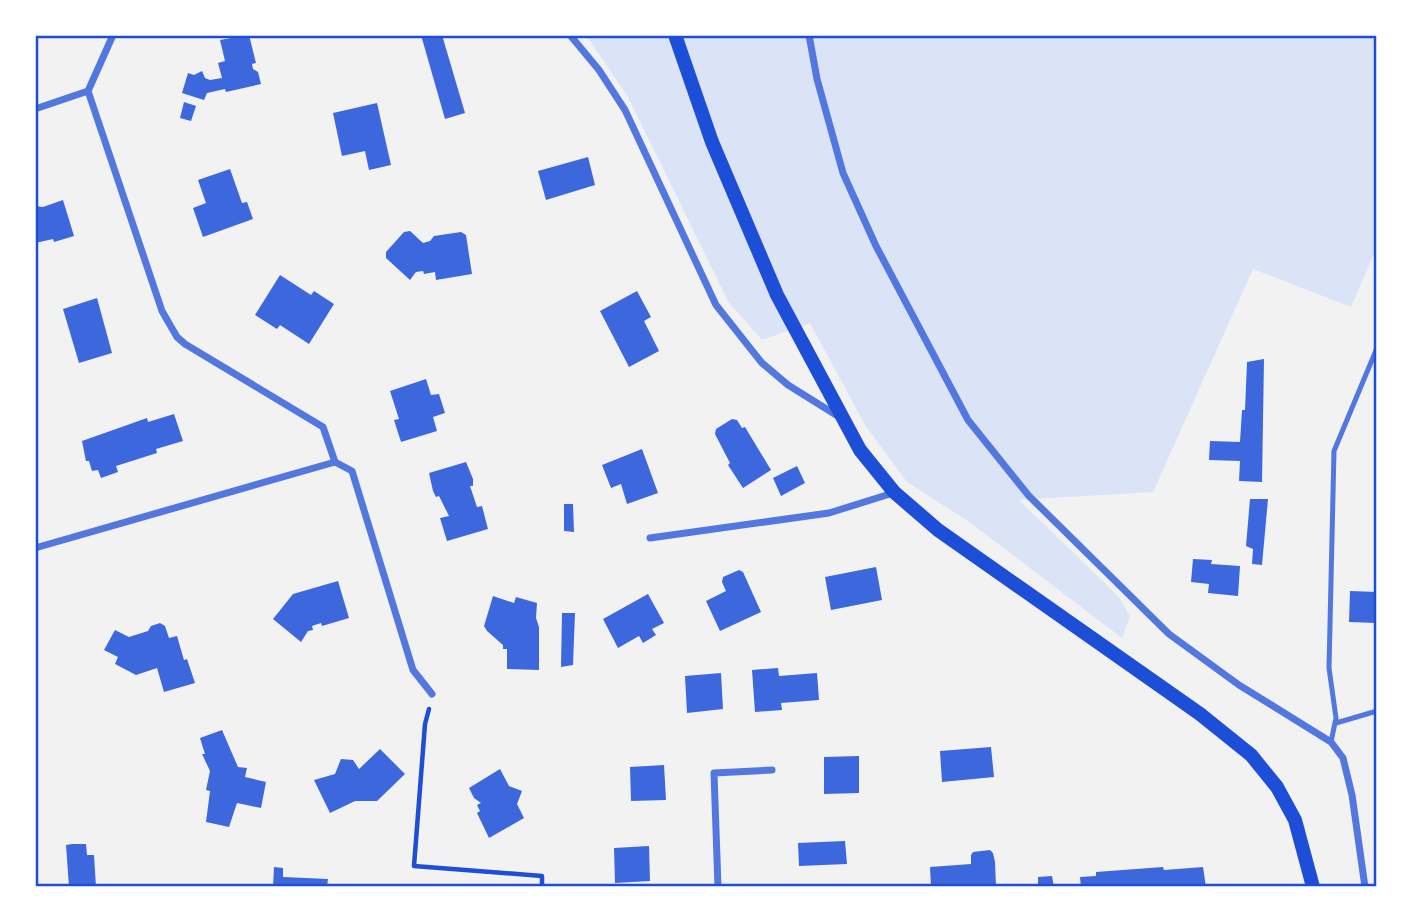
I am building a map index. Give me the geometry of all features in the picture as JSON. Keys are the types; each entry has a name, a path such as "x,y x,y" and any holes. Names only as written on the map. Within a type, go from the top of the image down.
{"main road":[{"path":"675,35 712,142 777,295 860,450 894,492 964,550 1200,714 1251,755 1277,787 1295,820 1313,887"}],"street":[{"path":"113,35 88,91 162,311 177,337 195,350 323,427 335,462 352,471 413,670 432,694"},
{"path":"570,35 599,70 625,110 716,305 762,363 788,385 844,420"},
{"path":"809,35 817,79 843,173 876,246 968,420 1029,496 1169,634 1239,685 1331,742 1343,758 1352,795 1365,887"},
{"path":"35,109 88,91"},
{"path":"35,548 335,462"},
{"path":"650,538 829,513 894,492"},
{"path":"718,887 713,773 772,770"}],"lane":[{"path":"1331,742 1336,723 1329,668 1334,452 1377,348"},
{"path":"1336,723 1377,711"}],"path":[{"path":"432,694 425,724 414,866 542,876 542,887"}],"shaded area":[{"path":"586,35 1377,35 1377,247 1351,307 1253,269 1153,492 1019,500 1119,597 1130,616 1122,638 968,521 907,482 865,425 810,323 762,340 729,303 628,97"}],"building":[{"path":"249,35 256,63 252,64 253,69 258,72 261,84 226,92 225,89 207,93 204,100 182,93 188,73 194,75 202,71 205,78 210,80 222,78 218,63 225,61 220,40"},
{"path":"421,35 442,35 465,113 445,119"},
{"path":"184,102 196,106 191,121 180,118"},
{"path":"377,103 391,165 369,170 365,151 342,156 333,113"},
{"path":"588,157 595,185 546,200 538,171"},
{"path":"230,169 242,203 247,202 253,219 203,237 193,208 206,203 198,180"},
{"path":"63,200 74,236 54,242 53,239 35,243 35,206 43,207"},
{"path":"410,231 423,243 434,236 461,232 466,235 472,274 436,280 435,272 424,274 423,271 416,272 410,280 386,258 386,252 404,232"},
{"path":"280,275 311,295 314,291 334,304 309,344 280,325 277,329 255,315"},
{"path":"637,291 651,317 644,321 659,351 629,367 600,311"},
{"path":"97,298 112,353 79,363 63,309"},
{"path":"1264,359 1262,482 1239,481 1240,461 1209,460 1210,441 1240,442 1242,410 1245,410 1247,362"},
{"path":"426,379 431,395 439,394 445,413 433,417 437,431 401,442 394,420 399,419 390,391"},
{"path":"174,414 183,441 156,449 157,453 116,466 118,472 101,478 98,470 92,471 89,461 86,461 82,441 147,418 148,422"},
{"path":"732,419 737,420 742,428 745,427 771,470 743,488 728,465 730,463 715,434 716,429"},
{"path":"642,449 658,493 627,504 621,484 611,488 602,465"},
{"path":"466,462 473,479 473,486 470,486 477,507 482,506 488,529 447,541 440,518 449,516 439,496 436,497 433,491 429,473"},
{"path":"797,466 805,483 781,496 773,478"},
{"path":"1250,499 1268,499 1262,565 1252,564 1253,549 1246,546"},
{"path":"564,504 573,504 574,532 564,531"},
{"path":"1193,559 1212,560 1211,564 1240,566 1238,596 1208,593 1209,584 1191,582"},
{"path":"876,567 882,600 831,610 825,577"},
{"path":"739,570 743,572 761,612 720,631 706,601 726,591 723,577"},
{"path":"338,581 349,618 322,626 321,623 312,626 313,630 308,631 301,642 273,619 293,594"},
{"path":"1350,591 1377,592 1377,623 1349,622"},
{"path":"648,594 664,623 652,629 656,635 643,643 639,636 618,648 603,619"},
{"path":"493,596 514,603 516,597 537,603 539,670 507,669 507,649 503,649 503,645 484,626"},
{"path":"562,613 575,613 573,665 561,667"},
{"path":"160,623 165,626 169,638 177,636 195,683 164,692 157,668 136,675 115,664 118,657 104,650 115,630 129,637 148,631 151,626"},
{"path":"778,668 779,676 817,673 819,700 781,703 782,710 755,712 752,670"},
{"path":"721,673 723,709 687,713 685,676"},
{"path":"222,730 238,767 247,768 245,777 266,782 261,808 237,803 229,827 206,822 210,791 206,790 210,771 202,754 205,754 200,738"},
{"path":"991,747 994,777 942,782 940,751"},
{"path":"380,749 405,774 377,801 355,801 330,813 314,780 335,774 341,759 353,760 359,769"},
{"path":"859,756 859,793 824,794 824,757"},
{"path":"664,765 666,800 631,801 630,767"},
{"path":"500,769 509,786 522,791 517,804 524,818 489,838 477,813 480,811 477,805 481,803 474,798 469,788"},
{"path":"845,841 847,864 799,866 798,843"},
{"path":"86,844 87,855 94,855 96,887 69,887 66,845"},
{"path":"649,846 650,881 615,883 614,848"},
{"path":"990,850 995,862 996,887 931,887 930,867 971,864 973,852"},
{"path":"274,867 283,868 283,877 328,879 327,887 273,887"},
{"path":"1163,867 1164,870 1203,867 1206,887 1081,887 1080,877 1096,876 1096,872"},
{"path":"1052,876 1054,887 1038,887 1038,877"}]}
